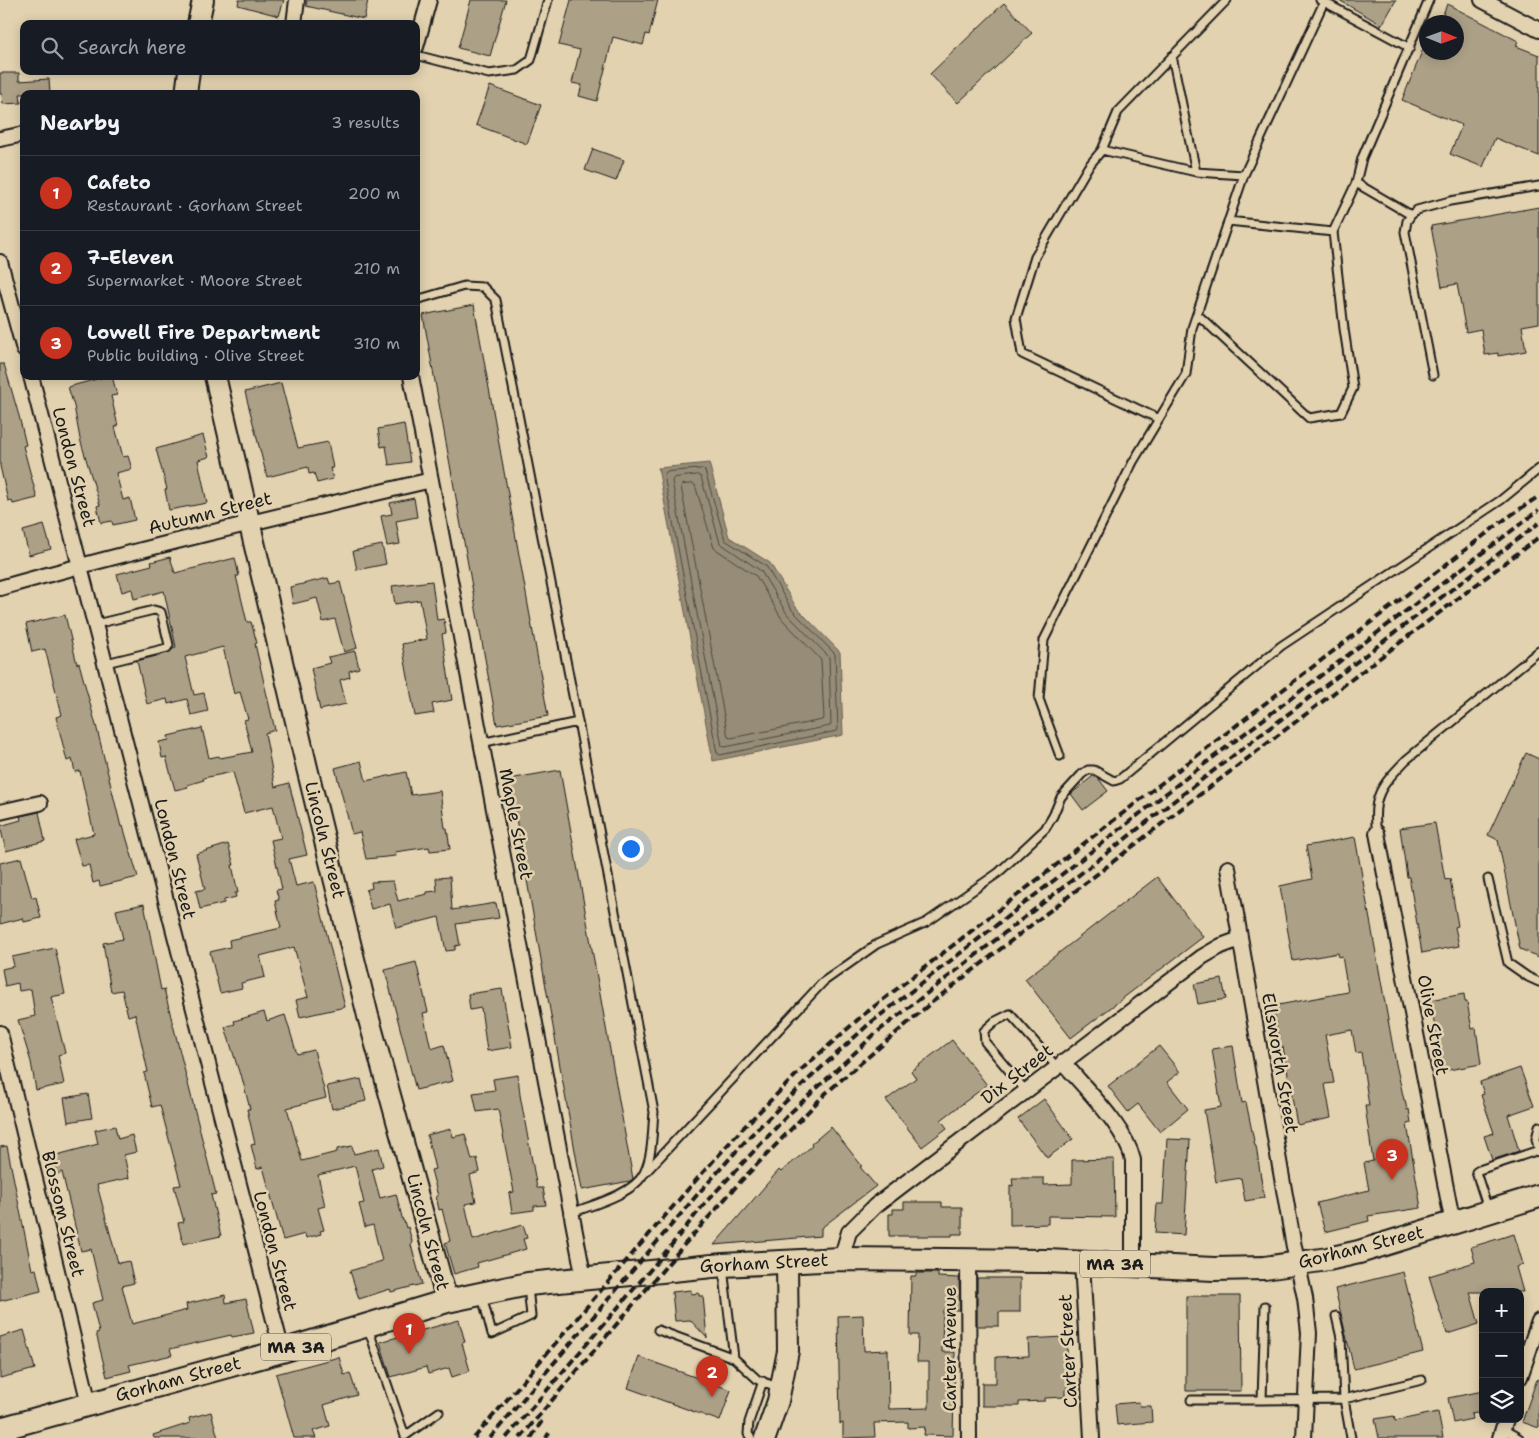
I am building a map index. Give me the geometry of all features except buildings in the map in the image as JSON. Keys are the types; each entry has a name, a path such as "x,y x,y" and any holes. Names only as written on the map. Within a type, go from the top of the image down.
{"main road":[{"name":"Gorham Street","path":"0,1429 282,1351 447,1301 528,1284 723,1265 841,1259 1082,1262 1239,1270 1297,1264 1359,1252 1539,1196"}],"street":[{"path":"199,20 203,0"},
{"path":"294,20 297,0"},
{"path":"420,33 429,0"},
{"path":"1482,0 1539,30"},
{"path":"187,90 188,75"},
{"path":"0,139 20,135"},
{"path":"0,262 20,335"},
{"name":"London Street","path":"32,380 96,624 238,1188 282,1351"},
{"name":"Lincoln Street","path":"216,380 306,768 368,1016 447,1301"},
{"name":"Maple Street","path":"412,380 584,1279"},
{"name":"Autumn Street","path":"0,588 80,565 250,522 431,480"},
{"path":"0,812 40,803"},
{"name":"Olive Street","path":"1377,833 1453,1224"},
{"name":"Ellsworth Street","path":"1228,868 1297,1264 1305,1298 1309,1333 1304,1438"},
{"name":"Dix Street","path":"841,1259 849,1232 875,1206 1202,957 1221,946 1240,939"},
{"name":"Blossom Street","path":"0,1033 89,1404"},
{"path":"1060,1064 1114,1123 1130,1147 1133,1160 1133,1265"},
{"name":"Carter Avenue","path":"968,1260 969,1438"},
{"name":"Carter Street","path":"1082,1262 1092,1438"},
{"path":"765,1438 772,1385 788,1351 787,1263"},
{"path":"1524,1365 1539,1321"}],"lane":[{"path":"420,56 489,74 517,70 531,60 548,0"},
{"path":"1159,419 1022,354 1016,318 1035,257 1088,166 1102,150 1118,112 1227,0"},
{"path":"1197,314 1309,418 1341,412 1353,388 1333,232 1356,183 1362,158 1429,0"},
{"path":"1060,756 1039,699 1044,640 1133,462 1186,374 1192,328 1244,175 1323,1 1410,48"},
{"path":"1172,56 1196,172"},
{"path":"1102,150 1196,172 1244,175"},
{"path":"1356,183 1411,215"},
{"path":"1433,375 1405,232 1407,221 1417,210 1450,201 1539,186"},
{"path":"1228,221 1333,232"},
{"path":"420,299 464,286 483,287 496,300 654,1112 652,1144 644,1174"},
{"path":"571,1213 628,1190 822,982 877,944 926,922 998,874 1045,829 1061,797 1082,774 1088,770 1094,770 1114,781 1120,779 1281,646 1501,500 1539,469"},
{"path":"96,624 154,610 161,612 169,645 167,648 106,664"},
{"path":"1377,833 1374,815 1377,798 1387,780 1406,760 1539,651"},
{"path":"481,743 578,722"},
{"path":"1488,879 1508,963 1539,982"},
{"path":"1026,1091 985,1042 984,1031 994,1022 1010,1014 1060,1064"},
{"path":"1489,1212 1476,1172 1539,1151 1536,1139 1539,1126"},
{"path":"723,1265 734,1358"},
{"path":"482,1294 492,1334 531,1316 528,1284"},
{"path":"1262,1400 1265,1306"},
{"path":"1336,1316 1341,1338 1344,1399 1352,1438"},
{"path":"367,1326 404,1437 439,1412"},
{"path":"658,1330 734,1358 758,1380 772,1385 749,1422 748,1434 751,1438"},
{"path":"1191,1400 1344,1399 1422,1380"},
{"path":"1503,1429 1519,1438"}],"water":[{"path":"709,463 729,537 770,563 796,607 840,652 843,735 713,761 658,468"}],"railway":[{"path":"474,1438 689,1188 742,1129 802,1069 862,1016 1181,768 1504,520 1539,496"},
{"path":"490,1438 697,1195 750,1136 869,1024 1182,781 1539,510"},
{"path":"506,1438 669,1248 705,1203 788,1115 876,1033 1179,797 1539,523"},
{"path":"520,1438 683,1246 741,1181 826,1093 931,1003 1177,812 1539,537"},
{"path":"531,1438 542,1421"},
{"path":"546,1438 549,1433"}],"place":[{"name":"Lowell Fire Department","path":"1392,1180"},
{"name":"Cafeto","path":"409,1354"},
{"name":"7-Eleven","path":"712,1397"}]}
